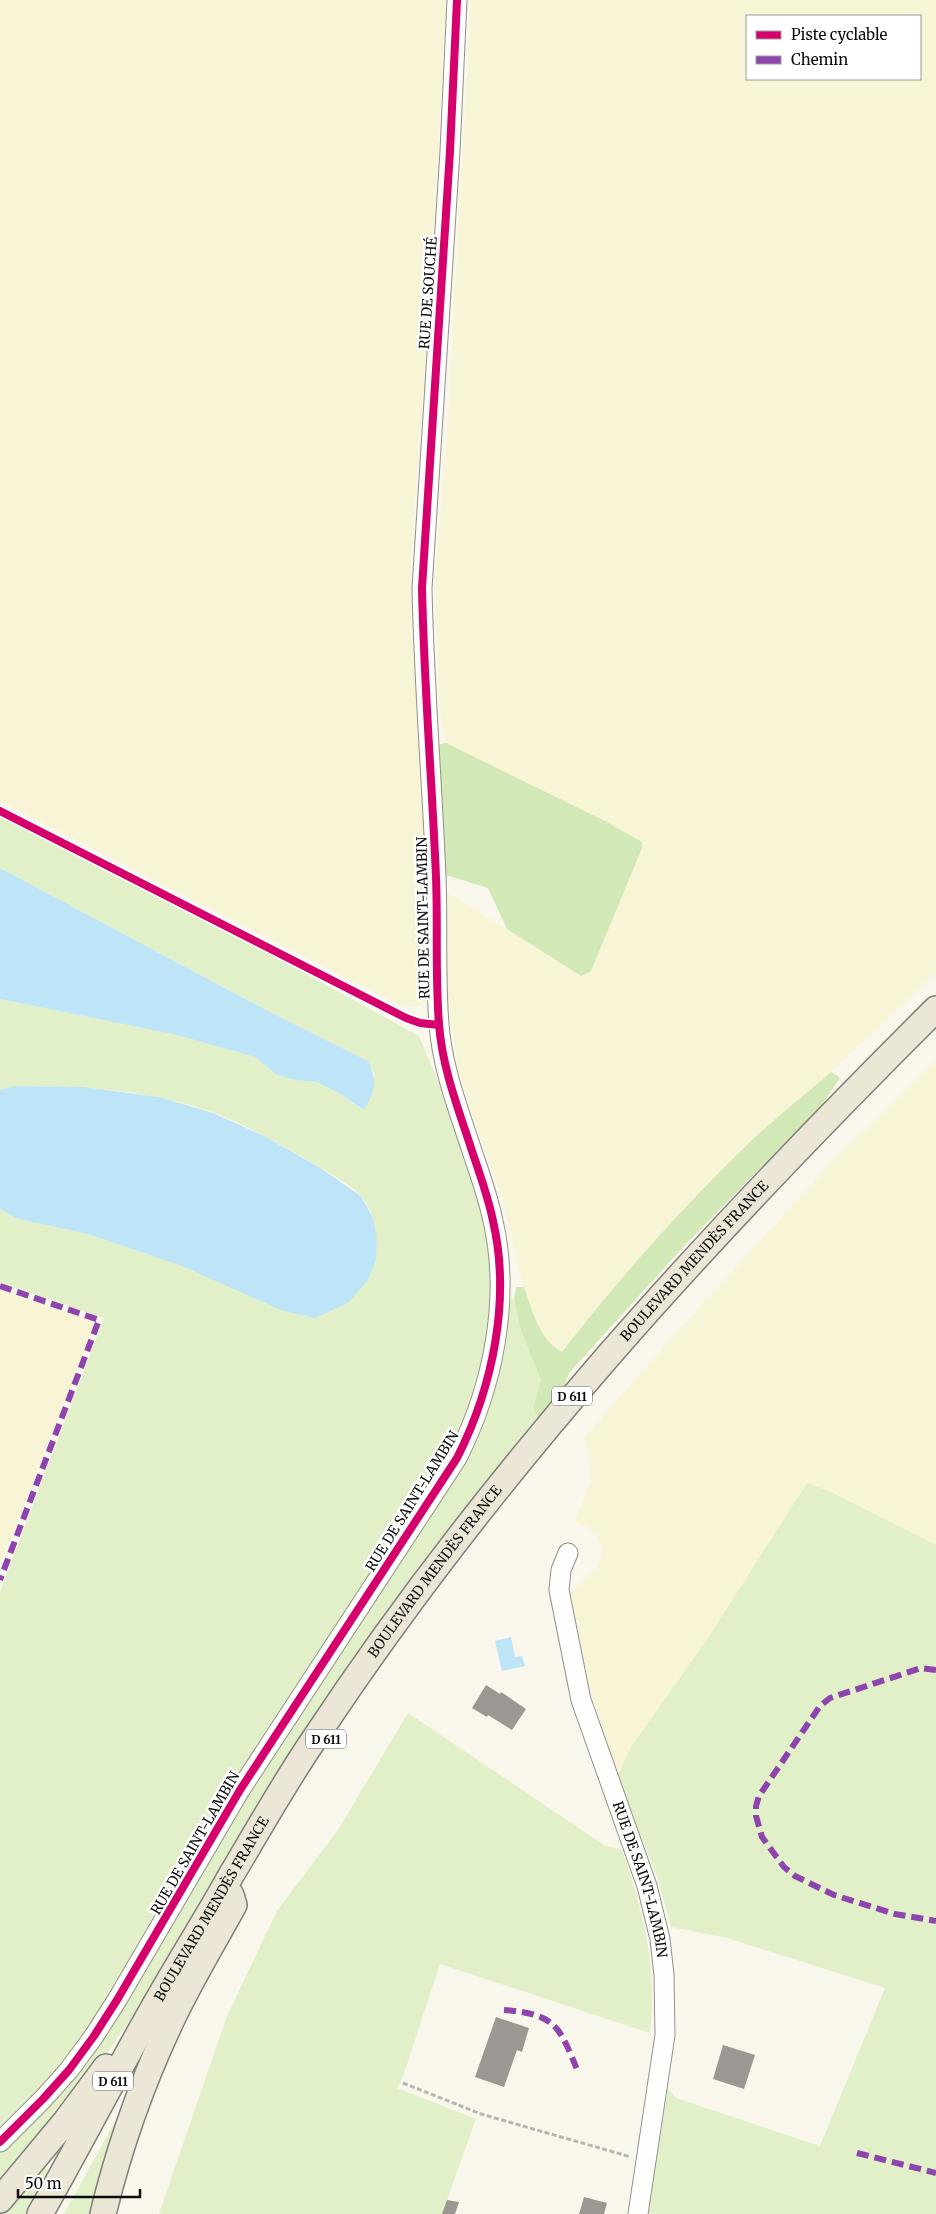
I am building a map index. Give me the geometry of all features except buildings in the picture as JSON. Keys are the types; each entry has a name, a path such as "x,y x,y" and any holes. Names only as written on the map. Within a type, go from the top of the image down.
{"main road":[{"name":"BOULEVARD MENDÈS FRANCE","path":"40,2214 188,1949 312,1742 455,1540 579,1387 641,1317 717,1235 936,1009"},
{"name":"BOULEVARD MENDÈS FRANCE","path":"53,2214 188,1968 283,1806 323,1743 432,1589 537,1454 595,1386 685,1286 936,1026"},
{"path":"104,2214 115,2169 152,2063 176,2011 234,1905 230,1896"},
{"path":"0,2200 65,2122 99,2077 170,1962 188,1949"}],"street":[{"name":"RUE DE SOUCHÉ","path":"422,588 458,0"},
{"name":"RUE DE SAINT-LAMBIN","path":"0,2142 69,2070 117,2000 250,1774 457,1458 472,1426 487,1378 497,1327 500,1289 499,1257 494,1220 445,1065 439,1025 436,879 422,588"},
{"name":"RUE DE SAINT-LAMBIN","path":"568,1553 561,1570 559,1590 581,1700 647,1886 660,1939 664,1975 665,2035 638,2214"}],"path":[{"path":"403,2083 481,2114 646,2162"}],"shaded area":[{"path":"0,0 446,0 430,306 411,550 411,616 423,754 428,1000 419,1006 404,1006 348,979 0,801"},
{"path":"471,0 936,0 936,973 831,1072 750,1142 677,1218 599,1304 562,1352 553,1347 539,1330 524,1287 503,1202 459,1073 448,999 445,894 452,895 581,976 641,842 605,821 446,743 440,713 435,580 447,436"},
{"path":"936,1060 936,1545 831,1492 807,1483 706,1641 631,1747 617,1777 590,1686 571,1593 598,1567 602,1556 601,1544 596,1534 586,1526 574,1522 591,1482 590,1459 585,1437 670,1340 842,1151 867,1129"},
{"path":"0,1289 96,1322 0,1566"}],"green space":[{"path":"446,743 605,821 642,842 642,848 591,971 581,976 507,929 488,888 446,875 438,745"},
{"path":"0,815 250,943 419,1036 453,1117 487,1217 495,1291 514,1300 521,1331 541,1380 533,1407 539,1420 280,1774 219,1870 135,2012 87,2083 0,2187 0,1592 104,1318 0,1283 0,1209 18,1219 88,1234 182,1266 376,1260 376,1234 369,1209 355,1190 333,1175 259,1133 212,1112 175,1101 118,1091 37,1086 22,1086 0,1090 0,999 177,1035 255,1057 277,1075 296,1080 316,1082 339,1093 363,1110 375,1075 368,1061 266,1010 0,868"},
{"path":"831,1072 840,1078 822,1105 686,1244 569,1373 563,1391 539,1420 533,1407 541,1380 521,1331 514,1300 516,1287 524,1287 537,1324 547,1339 562,1352 629,1270 700,1192 760,1133"},
{"path":"807,1483 831,1492 936,1545 936,2214 648,2214 668,2089 676,2098 820,2146 885,1988 727,1938 671,1927 658,1879 617,1777 631,1747 706,1641"},
{"path":"408,1713 604,1845 622,1850 647,1940 652,1985 650,2033 440,1964 402,2079 397,2088 476,2119 442,2214 159,2214 227,2016 277,1911 338,1830"},
{"path":"114,2123 119,2125 97,2214 64,2214"},
{"path":"40,2164 51,2173 28,2214 0,2214"}],"water":[{"path":"0,868 266,1010 368,1061 373,1075 374,1086 371,1098 364,1110 339,1093 316,1082 296,1080 277,1075 255,1057 177,1035 0,999"},
{"path":"15,1086 83,1087 159,1097 213,1113 264,1136 319,1167 361,1196 373,1218 377,1240 376,1260 368,1280 348,1303 315,1318 281,1310 182,1266 88,1234 18,1219 0,1209 0,1090"},
{"path":"511,1637 515,1657 522,1656 525,1666 502,1671 495,1641"}],"marked path":[{"path":"0,1286 99,1320 0,1580"},
{"path":"936,1670 921,1668 830,1698 820,1706 759,1796 756,1806 756,1816 762,1837 784,1867 795,1876 834,1895 895,1914 936,1921"},
{"path":"504,2010 535,2015 554,2026 561,2034 578,2072"},
{"path":"857,2153 936,2173"}],"cycle path":[{"path":"0,2142 69,2070 117,2000 240,1790 457,1458 470,1431 489,1372 499,1312 500,1281 498,1251 489,1202 447,1072 439,1024 436,877 424,661 422,588 450,151 457,0"},
{"path":"0,811 406,1018 420,1023 439,1025"}]}
